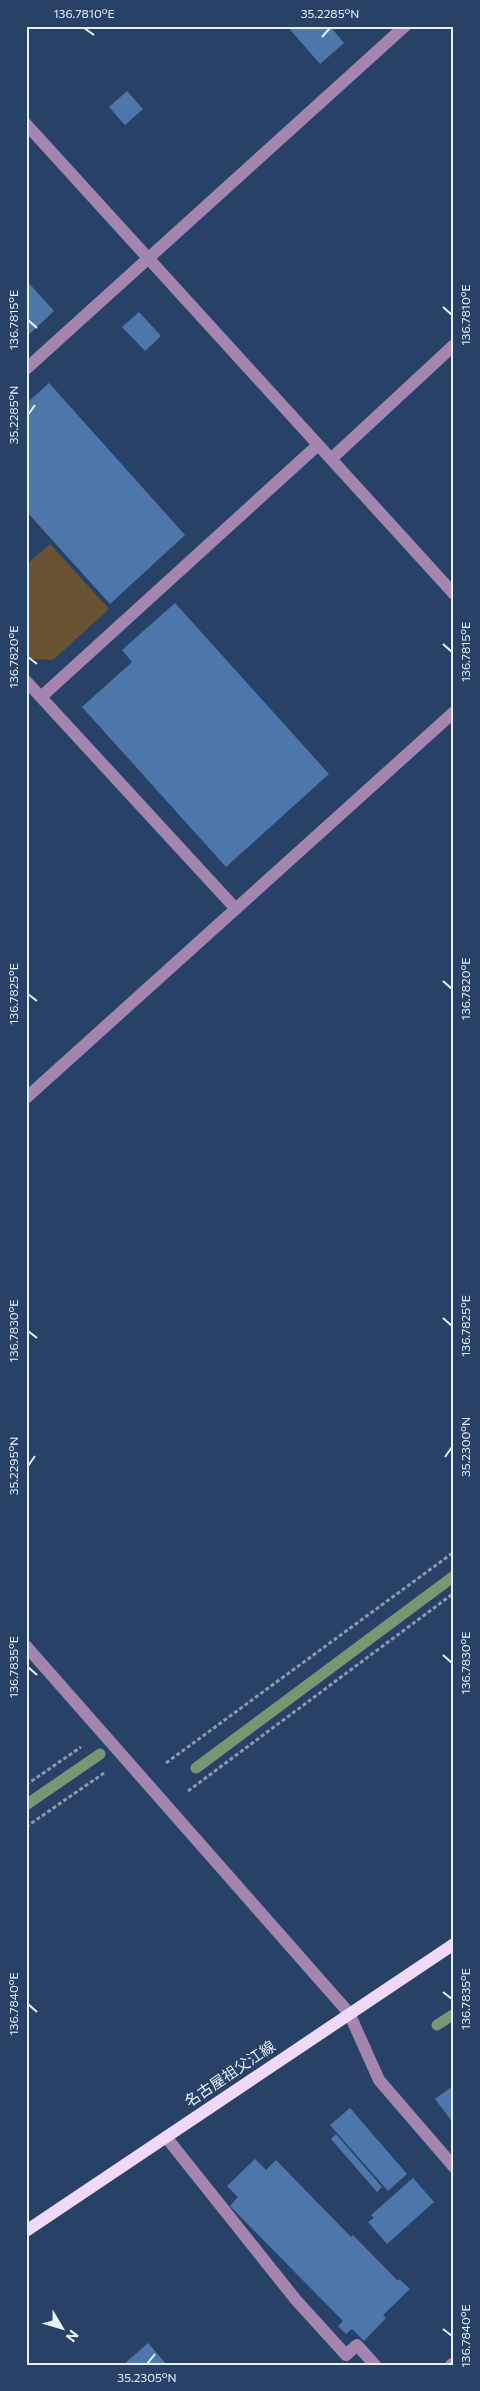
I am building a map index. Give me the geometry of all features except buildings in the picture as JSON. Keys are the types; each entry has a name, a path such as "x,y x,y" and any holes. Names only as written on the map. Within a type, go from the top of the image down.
{"main road":[{"name":"名古屋祖父江線","path":"26,2231 454,1944"}],"street":[{"path":"26,368 405,26"},
{"path":"26,124 454,594"},
{"path":"331,459 454,345"},
{"path":"42,697 318,445"},
{"path":"26,681 236,909"},
{"path":"26,1098 454,712"},
{"path":"26,1646 349,2013 379,2080 454,2167"},
{"path":"166,2137 296,2300 346,2354 357,2345 375,2365"}],"path":[{"path":"144,1779 454,1552"},
{"path":"168,1807 454,1593"},
{"path":"26,1785 102,1733"},
{"path":"26,1827 125,1759"}],"shaded area":[{"path":"50,544 109,609 53,660 30,659 26,654 26,565"}],"waterway":[{"path":"196,1768 454,1576"},
{"path":"26,1805 100,1754"},
{"path":"437,2025 454,2014"}]}
